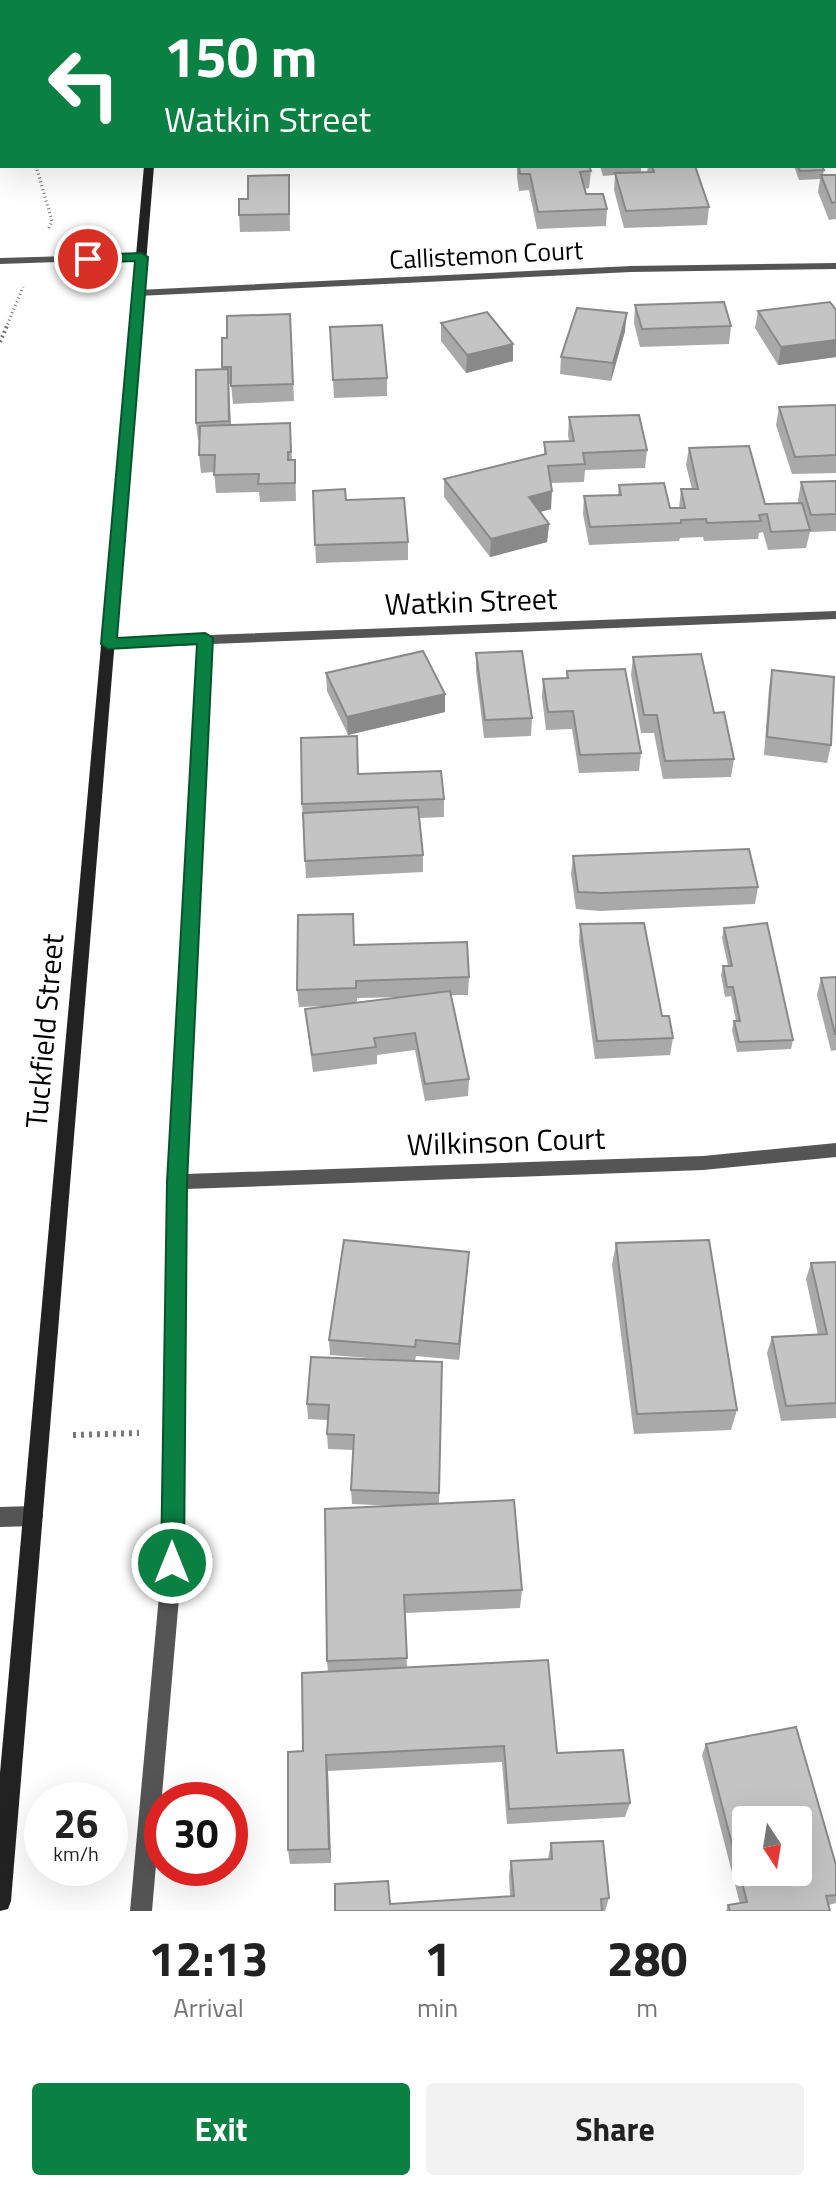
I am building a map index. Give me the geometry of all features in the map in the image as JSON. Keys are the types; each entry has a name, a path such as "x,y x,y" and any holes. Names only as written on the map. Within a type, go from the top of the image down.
{"main road":[{"name":"Tuckfield Street","path":"0,1901 149,168"}],"street":[{"path":"0,261 141,257"},
{"name":"Callistemon Court","path":"138,293 631,269 836,266"},
{"name":"Watkin Street","path":"108,644 836,615"},
{"path":"141,1911 172,1563 177,1182 205,638"},
{"name":"Wilkinson Court","path":"177,1182 703,1163 836,1150"},
{"path":"0,1517 33,1516"}],"path":[{"path":"40,1437 173,1432"}],"building":[{"path":"519,168 590,168 591,171 580,172 586,194 603,194 607,209 538,212 530,174 520,174"},
{"path":"653,168 696,168 709,207 626,211 615,173 654,172"},
{"path":"799,168 824,170 800,171"},
{"path":"289,175 289,214 239,215 239,199 248,199 248,176"},
{"path":"821,175 836,175 836,202 832,203"},
{"path":"724,302 731,326 642,329 635,305"},
{"path":"830,302 836,310 836,340 781,347 758,311"},
{"path":"577,308 627,313 613,363 561,357"},
{"path":"487,312 513,344 467,355 441,323"},
{"path":"290,314 293,384 231,386 231,367 222,367 222,338 227,338 227,316"},
{"path":"382,325 387,378 333,380 330,327"},
{"path":"228,369 229,421 196,423 196,370"},
{"path":"836,405 836,455 795,457 779,407"},
{"path":"639,415 647,450 583,453 585,464 548,466 552,491 529,497 549,524 491,539 444,479 546,454 544,442 574,441 569,417"},
{"path":"290,423 291,452 288,452 288,460 295,460 295,483 258,484 259,474 214,475 215,455 199,455 200,426"},
{"path":"749,446 765,504 802,503 810,530 771,532 767,514 759,515 761,521 707,523 706,519 590,527 584,496 621,495 619,485 664,483 670,508 685,508 681,489 698,489 689,448"},
{"path":"836,481 836,514 811,515 801,482"},
{"path":"345,489 346,500 404,498 408,542 315,545 313,491"},
{"path":"423,651 445,694 347,717 326,673"},
{"path":"522,651 532,718 485,720 476,653"},
{"path":"701,654 714,713 724,712 734,759 665,761 657,715 644,715 633,657"},
{"path":"625,669 641,753 580,755 573,711 548,712 543,679 568,678 567,671"},
{"path":"772,670 834,677 831,745 767,737"},
{"path":"357,736 358,774 441,771 444,799 302,804 301,738"},
{"path":"418,807 423,855 305,861 303,813"},
{"path":"749,849 758,887 578,892 573,856"},
{"path":"353,914 354,945 467,942 469,977 356,981 356,988 297,990 298,915"},
{"path":"644,923 662,1016 669,1016 673,1038 597,1041 580,924"},
{"path":"767,923 793,1040 739,1042 734,1021 740,1021 733,987 727,987 723,966 732,966 724,928"},
{"path":"836,977 836,1034 835,1034 821,978"},
{"path":"450,991 469,1079 425,1084 415,1033 374,1038 376,1047 312,1055 305,1009"},
{"path":"344,1240 469,1252 459,1344 416,1340 415,1347 329,1340"},
{"path":"709,1240 737,1410 637,1414 616,1243"},
{"path":"836,1262 836,1403 786,1406 772,1337 827,1334 811,1263"},
{"path":"311,1357 442,1362 439,1493 351,1490 354,1435 327,1434 329,1405 307,1404"},
{"path":"514,1500 522,1590 404,1595 407,1658 327,1661 325,1509"},
{"path":"548,1660 557,1753 623,1750 630,1803 509,1809 504,1746 326,1755 329,1849 288,1850 288,1752 303,1751 302,1673"},
{"path":"796,1727 836,1865 836,1895 826,1896 830,1911 730,1911 728,1905 747,1902 743,1886 812,1886 812,1806 732,1806 732,1844 706,1744"},
{"path":"603,1841 609,1898 601,1899 602,1911 335,1911 335,1884 388,1881 390,1904 514,1896 511,1861 552,1859 551,1843"}],"route":[{"path":"88,259 141,257 108,644 205,638 177,1182 172,1563"}]}
